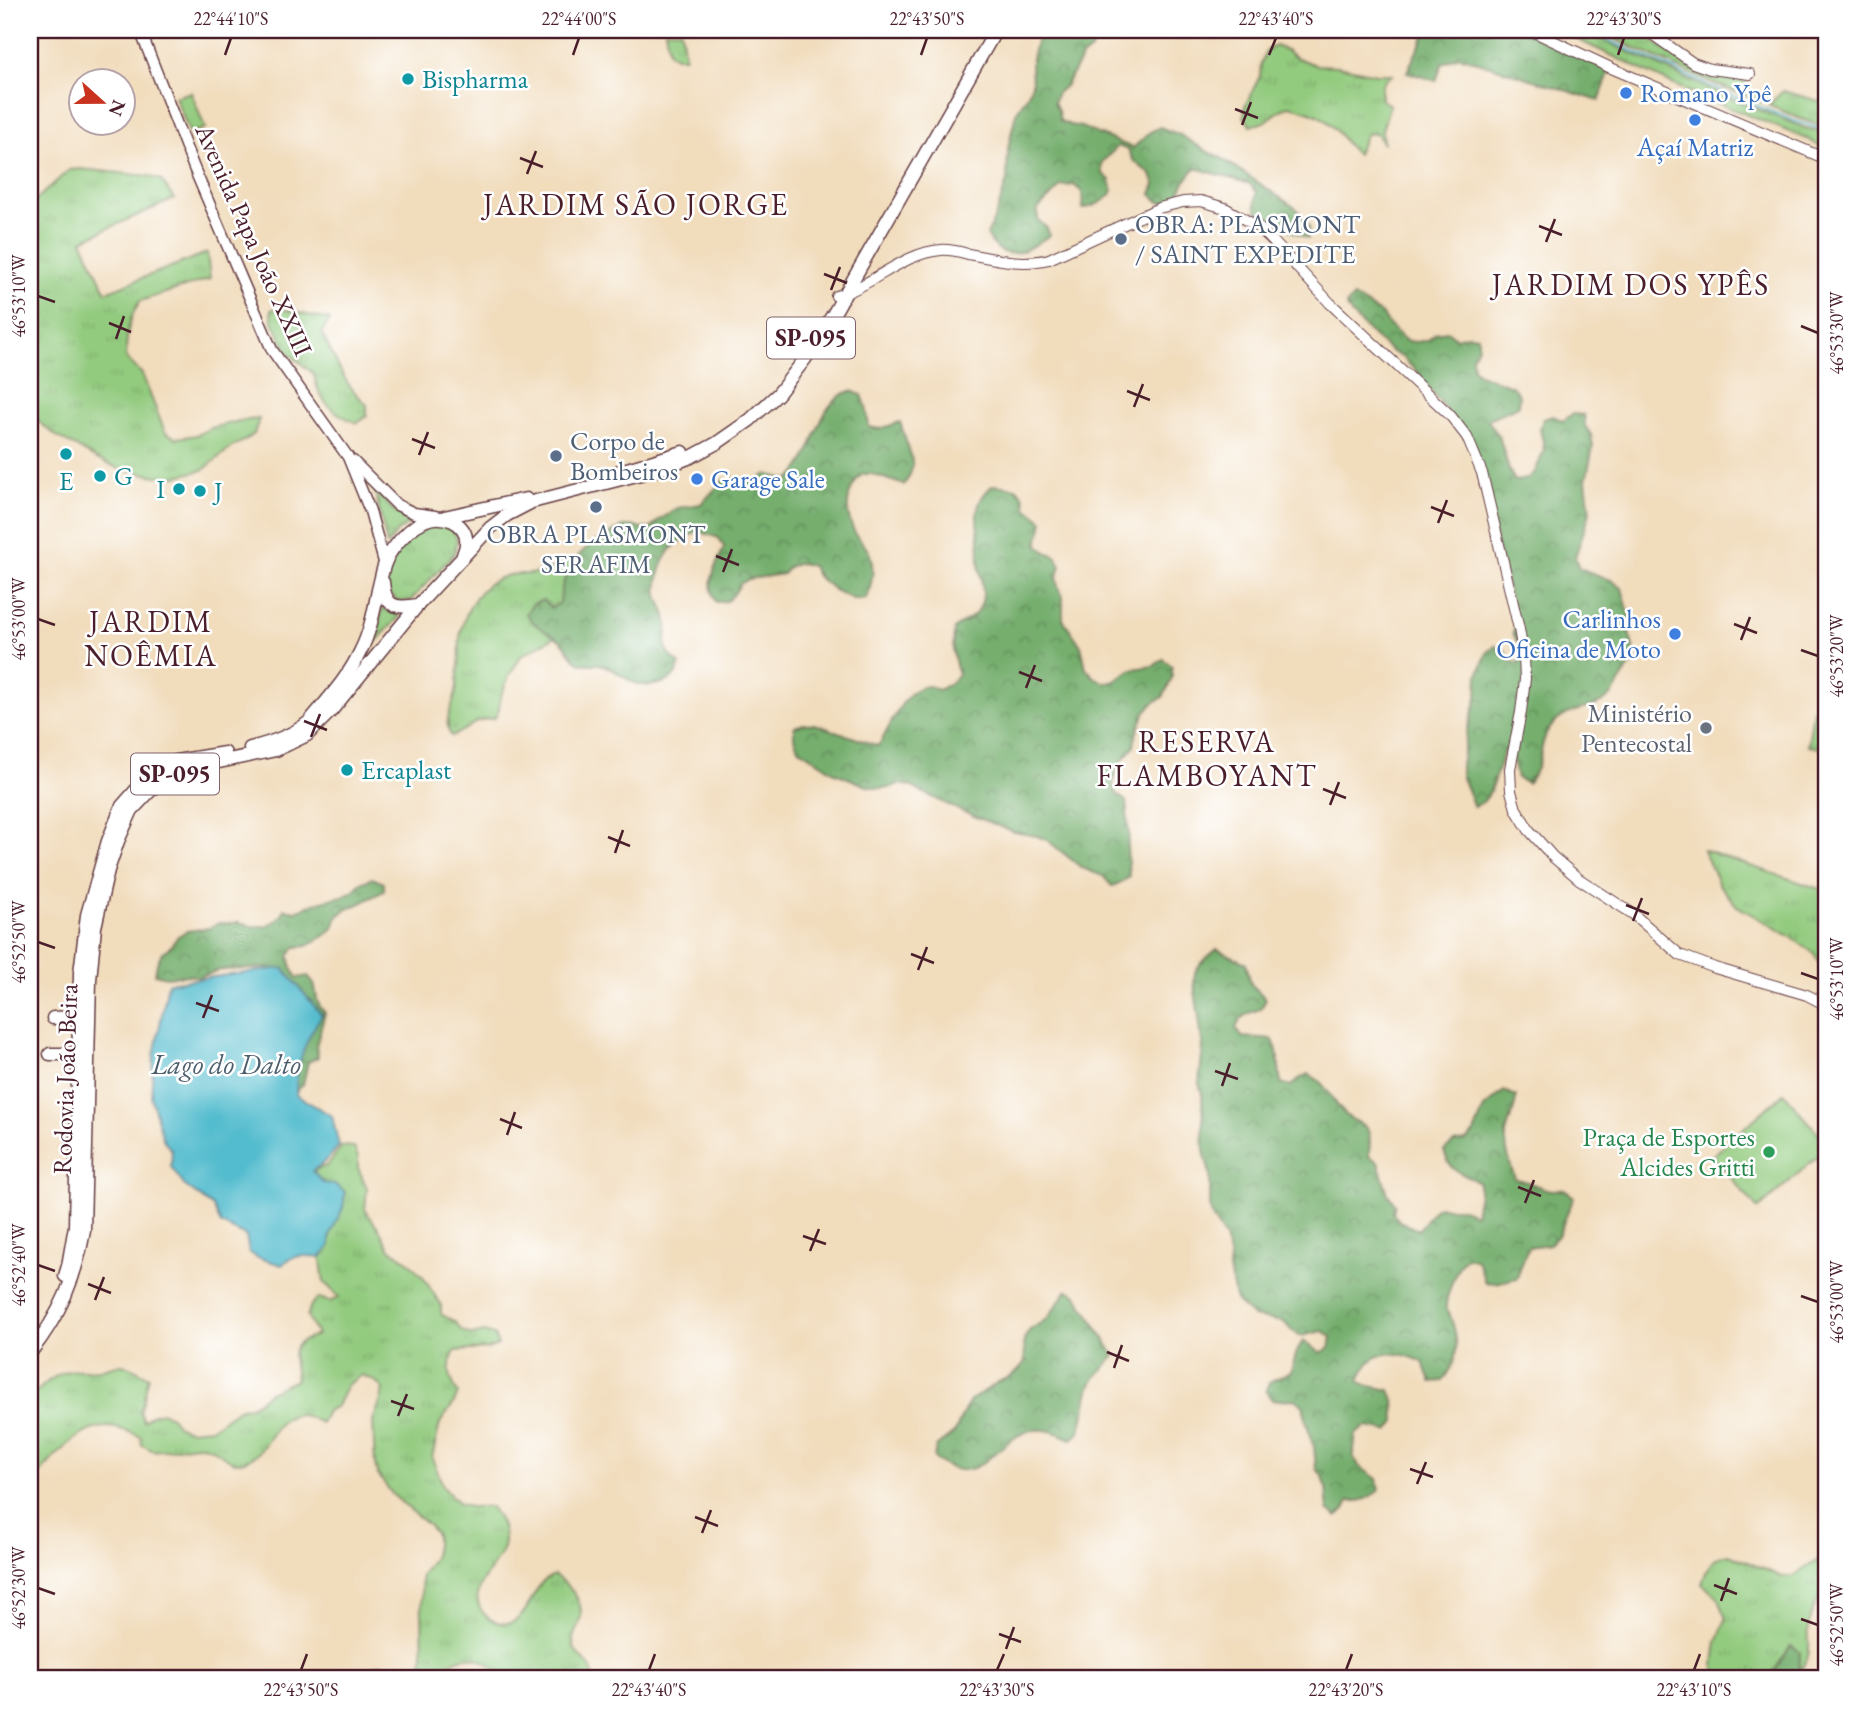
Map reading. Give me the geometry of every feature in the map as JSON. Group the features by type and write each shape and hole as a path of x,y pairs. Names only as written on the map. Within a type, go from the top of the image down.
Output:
{"main road":[{"name":"Avenida Papa João XXIII","path":"140,30 194,168 272,350 348,457 397,505 414,513 440,517"},
{"name":"SP-095","path":"462,558 490,528 507,515 532,502 660,469 691,457 750,420 778,394 812,348 987,30"},
{"name":"SP-095","path":"841,295 856,276 996,30"},
{"name":"Rodovia João Beira","path":"30,1340 54,1305 68,1266 75,1226 80,973 87,915 108,841 122,806 144,781 176,761 253,748 291,735 309,722 349,672 361,652 372,619 383,568 401,537 424,521 509,504 690,450 730,426 771,390 795,363 841,295"},
{"name":"Avenida Papa João XXIII","path":"348,457 370,511 383,568"},
{"path":"440,517 461,527 464,532 467,543 462,558"},
{"name":"Rodovia João Beira","path":"30,1353 59,1308 79,1258 84,1230 90,994 95,927 108,870 132,810 150,791 170,776 190,768 276,750 307,736 331,711 418,605 462,558"},
{"path":"383,568 384,591 388,601 402,608 418,605"},
{"path":"52,1018 78,1017"},
{"path":"50,1054 78,1054"}],"street":[{"path":"1530,30 1826,159"},
{"path":"1646,30 1693,63 1710,69 1749,74"},
{"path":"841,295 912,258 943,250 1012,262 1038,262 1159,208 1183,202 1201,201 1226,208 1258,227 1330,303 1450,415 1467,438 1482,473 1520,629 1524,690 1510,769 1511,791 1516,809 1529,831 1553,857 1579,879 1633,914 1680,955 1807,995 1826,1005"},
{"path":"856,276 860,281 871,281"}],"green space":[{"path":"665,30 681,30 685,57 676,57 669,53"},
{"path":"1066,30 1098,30 1091,50 1082,57 1065,86 1057,93 1054,102 1060,121 1133,148 1150,132 1160,127 1180,135 1220,157 1297,209 1309,227 1308,238 1262,216 1256,207 1257,192 1250,184 1196,168 1170,203 1159,202 1151,194 1155,184 1150,173 1133,160 1128,150 1118,146 1102,162 1102,173 1110,180 1113,191 1104,200 1083,209 1082,192 1074,185 1061,186 1038,209 1038,220 1050,235 1016,253 1001,251 994,245 987,235 1007,180 1008,148 1016,113 1032,84 1031,62 1037,38"},
{"path":"1427,30 1521,30 1610,70 1599,101 1459,56 1442,64 1436,81 1407,72"},
{"path":"1557,30 1581,30 1714,91 1805,128 1826,132 1826,150 1807,139 1685,90"},
{"path":"1595,30 1637,30 1686,64 1745,82 1751,91 1769,96 1763,102 1741,94"},
{"path":"1275,46 1316,65 1394,74 1384,81 1381,88 1381,100 1390,105 1382,130 1383,144 1377,133 1366,134 1357,154 1325,120 1308,111 1289,106 1262,123 1251,125 1244,117 1245,106 1260,76 1266,51"},
{"path":"1783,91 1826,103 1826,127 1768,105"},
{"path":"191,92 205,128 190,134 175,97"},
{"path":"69,170 149,176 161,180 174,199 82,240 106,292 207,253 210,279 140,301 130,321 126,350 126,358 142,374 165,432 176,438 197,435 211,428 239,421 259,419 254,434 233,446 203,470 178,476 156,476 120,469 58,437 30,411 30,205"},
{"path":"1354,297 1383,315 1388,324 1406,341 1428,340 1436,333 1447,331 1456,338 1478,336 1478,347 1472,356 1473,368 1481,375 1512,386 1519,395 1518,406 1488,420 1500,439 1515,481 1527,479 1535,472 1544,451 1540,430 1543,419 1553,416 1563,421 1572,414 1584,415 1585,426 1591,435 1593,447 1586,480 1590,513 1575,557 1579,568 1611,580 1622,588 1631,621 1629,633 1634,662 1608,698 1594,706 1572,712 1550,728 1543,741 1539,762 1527,783 1517,778 1512,756 1505,749 1490,791 1484,801 1474,807 1461,775 1461,764 1477,698 1478,675 1487,653 1495,646 1505,650 1509,660 1519,664 1518,643 1513,633 1516,622 1472,447 1417,372 1351,314 1346,305"},
{"path":"277,308 330,320 322,332 323,336 344,378 367,405 367,416 357,423 340,415 323,399 314,374 288,353 272,320 271,310"},
{"path":"851,391 862,395 869,427 880,429 900,422 912,462 910,475 904,485 872,474 862,474 849,496 850,520 872,559 872,576 866,598 855,600 834,590 817,576 812,566 801,563 790,566 783,574 749,579 740,584 727,601 716,602 711,587 724,547 719,538 698,531 671,549 660,571 658,595 667,621 667,649 680,664 672,678 652,685 637,684 603,665 577,661 562,642 537,626 526,613 533,604 543,600 551,608 560,603 565,579 577,557 591,544 618,529 629,526 650,529 678,508 701,504 723,481 735,478 757,480 767,474 789,480 804,460 828,408 842,395"},
{"path":"993,485 1016,488 1023,495 1026,507 1043,521 1038,545 1056,556 1061,566 1057,577 1063,597 1063,619 1081,646 1086,668 1093,676 1103,682 1113,682 1132,669 1154,666 1163,659 1172,666 1172,677 1163,697 1145,712 1134,746 1120,763 1113,784 1116,794 1126,801 1129,877 1112,886 1103,876 1082,868 1047,840 1014,832 961,811 910,786 867,786 836,773 798,748 794,738 794,727 815,724 878,746 911,693 928,686 938,690 950,684 958,674 953,652 954,629 974,616 982,600 977,513 981,500"},
{"path":"375,491 393,510 411,522 397,532 387,545"},
{"path":"438,523 452,528 457,539 454,554 411,600 398,602 383,587 390,558 423,526"},
{"path":"576,559 565,580 561,603 551,608 554,637 521,656 509,676 495,718 481,720 451,736 448,724 456,692 460,636 466,614 481,590 496,579 541,572"},
{"path":"382,608 400,616 371,647 378,631"},
{"path":"1813,710 1826,712 1826,749 1808,746"},
{"path":"1703,850 1826,891 1826,972 1812,952 1737,906 1719,885"},
{"path":"372,878 384,883 384,891 345,910 337,917 333,928 326,935 307,946 295,947 289,956 297,978 308,976 312,981 318,1003 325,1013 316,1046 318,1057 308,1062 303,1084 295,1093 279,974 269,968 220,970 199,977 166,977 155,974 162,953 178,936 187,931 210,928 219,923 266,926 276,921 284,909 296,911 343,896"},
{"path":"1217,949 1246,963 1251,984 1266,999 1261,1009 1240,1020 1236,1028 1242,1037 1273,1040 1277,1050 1281,1083 1291,1086 1308,1074 1321,1083 1347,1116 1367,1129 1370,1135 1369,1156 1378,1162 1388,1194 1395,1204 1393,1212 1399,1221 1418,1230 1438,1206 1459,1208 1475,1214 1479,1183 1453,1168 1444,1151 1454,1143 1466,1141 1474,1133 1484,1108 1504,1091 1516,1096 1506,1141 1515,1179 1549,1190 1564,1190 1574,1197 1558,1236 1550,1244 1528,1247 1517,1278 1496,1283 1485,1282 1477,1260 1467,1257 1461,1263 1446,1304 1455,1335 1456,1351 1452,1366 1443,1381 1431,1382 1423,1362 1403,1355 1385,1354 1377,1357 1364,1370 1359,1381 1390,1390 1394,1400 1395,1422 1388,1431 1366,1427 1356,1434 1353,1457 1359,1466 1377,1479 1379,1490 1365,1499 1349,1501 1345,1510 1336,1517 1328,1510 1326,1487 1323,1476 1316,1469 1314,1447 1303,1405 1294,1399 1272,1400 1266,1391 1271,1381 1291,1372 1303,1341 1321,1353 1330,1347 1332,1337 1323,1331 1301,1336 1284,1322 1253,1317 1236,1301 1225,1238 1210,1209 1210,1174 1204,1151 1202,1094 1199,1083 1203,1047 1194,983 1195,972 1201,963"},
{"name":"Praça de Esportes Alcides Gritti","path":"1784,1093 1826,1142 1826,1149 1758,1209 1712,1156"},
{"path":"342,1146 354,1147 358,1168 367,1188 365,1210 389,1248 408,1261 423,1277 441,1305 441,1314 455,1322 462,1331 472,1335 484,1332 494,1335 498,1345 488,1349 455,1351 450,1362 450,1372 458,1393 440,1423 432,1458 444,1488 459,1504 491,1507 502,1526 503,1547 479,1588 479,1605 490,1619 510,1623 521,1616 540,1586 554,1575 578,1600 581,1613 573,1638 574,1646 591,1669 594,1679 505,1679 487,1663 465,1657 453,1661 440,1679 360,1679 380,1664 412,1677 420,1670 423,1659 421,1575 434,1556 436,1545 436,1534 393,1495 378,1475 373,1421 383,1389 375,1381 362,1375 347,1385 337,1406 327,1411 321,1423 301,1415 286,1418 263,1448 244,1461 233,1461 201,1445 152,1450 142,1445 141,1437 118,1428 104,1427 93,1429 72,1441 52,1460 30,1488 30,1398 62,1373 99,1370 118,1365 132,1368 149,1377 140,1411 144,1421 151,1415 162,1412 171,1417 178,1426 189,1430 211,1428 238,1409 250,1406 267,1393 296,1380 294,1351 300,1342 317,1335 307,1316 311,1305 319,1298 330,1302 339,1297 324,1282 309,1177 317,1169 327,1166"},
{"path":"1067,1290 1076,1294 1115,1356 1093,1380 1080,1432 1072,1439 1046,1430 1029,1431 1017,1436 974,1468 949,1468 934,1458 936,1447 955,1432 971,1400 1019,1370 1025,1361 1024,1339 1030,1330 1048,1318"},
{"path":"1729,1554 1782,1577 1793,1576 1826,1555 1826,1585 1810,1618 1808,1658 1800,1672 1800,1652 1791,1646 1769,1679 1719,1679 1714,1664 1717,1641 1726,1619 1719,1598 1702,1584 1711,1564"},
{"path":"1791,1646 1800,1652 1799,1679 1769,1679"}],"water":[{"name":"Lago do Dalto","path":"283,968 322,1015 303,1053 296,1095 332,1116 339,1146 324,1163 312,1171 324,1183 334,1184 345,1192 343,1208 330,1236 330,1247 321,1257 295,1257 282,1265 249,1252 246,1236 221,1224 213,1207 184,1185 171,1167 172,1151 163,1139 151,1097 154,1056 168,983"}],"waterway":[{"path":"1586,30 1710,86 1797,122 1826,130"}],"place":[{"name":"Bispharma","path":"408,79"},
{"name":"Romano Ypê","path":"1626,93"},
{"name":"Açaí Matriz","path":"1695,120"},
{"name":"OBRA: PLASMONT / SAINT EXPEDITE","path":"1121,239"},
{"name":"E","path":"66,454"},
{"name":"Corpo de Bombeiros","path":"556,456"},
{"name":"G","path":"100,476"},
{"name":"Garage Sale","path":"697,479"},
{"name":"I","path":"179,489"},
{"name":"J","path":"200,491"},
{"name":"OBRA PLASMONT SERAFIM","path":"596,507"},
{"name":"Carlinhos Oficina de Moto","path":"1675,634"},
{"name":"Ministério Pentecostal","path":"1706,728"},
{"name":"Ercaplast","path":"347,770"},
{"name":"Praça de Esportes Alcides Gritti","path":"1769,1152"}],"district":[{"name":"JARDIM SÃO JORGE","path":"636,205"},
{"name":"JARDIM DOS YPÊS","path":"1631,285"},
{"name":"JARDIM NOÊMIA","path":"151,639"},
{"name":"RESERVA FLAMBOYANT","path":"1207,759"}]}
